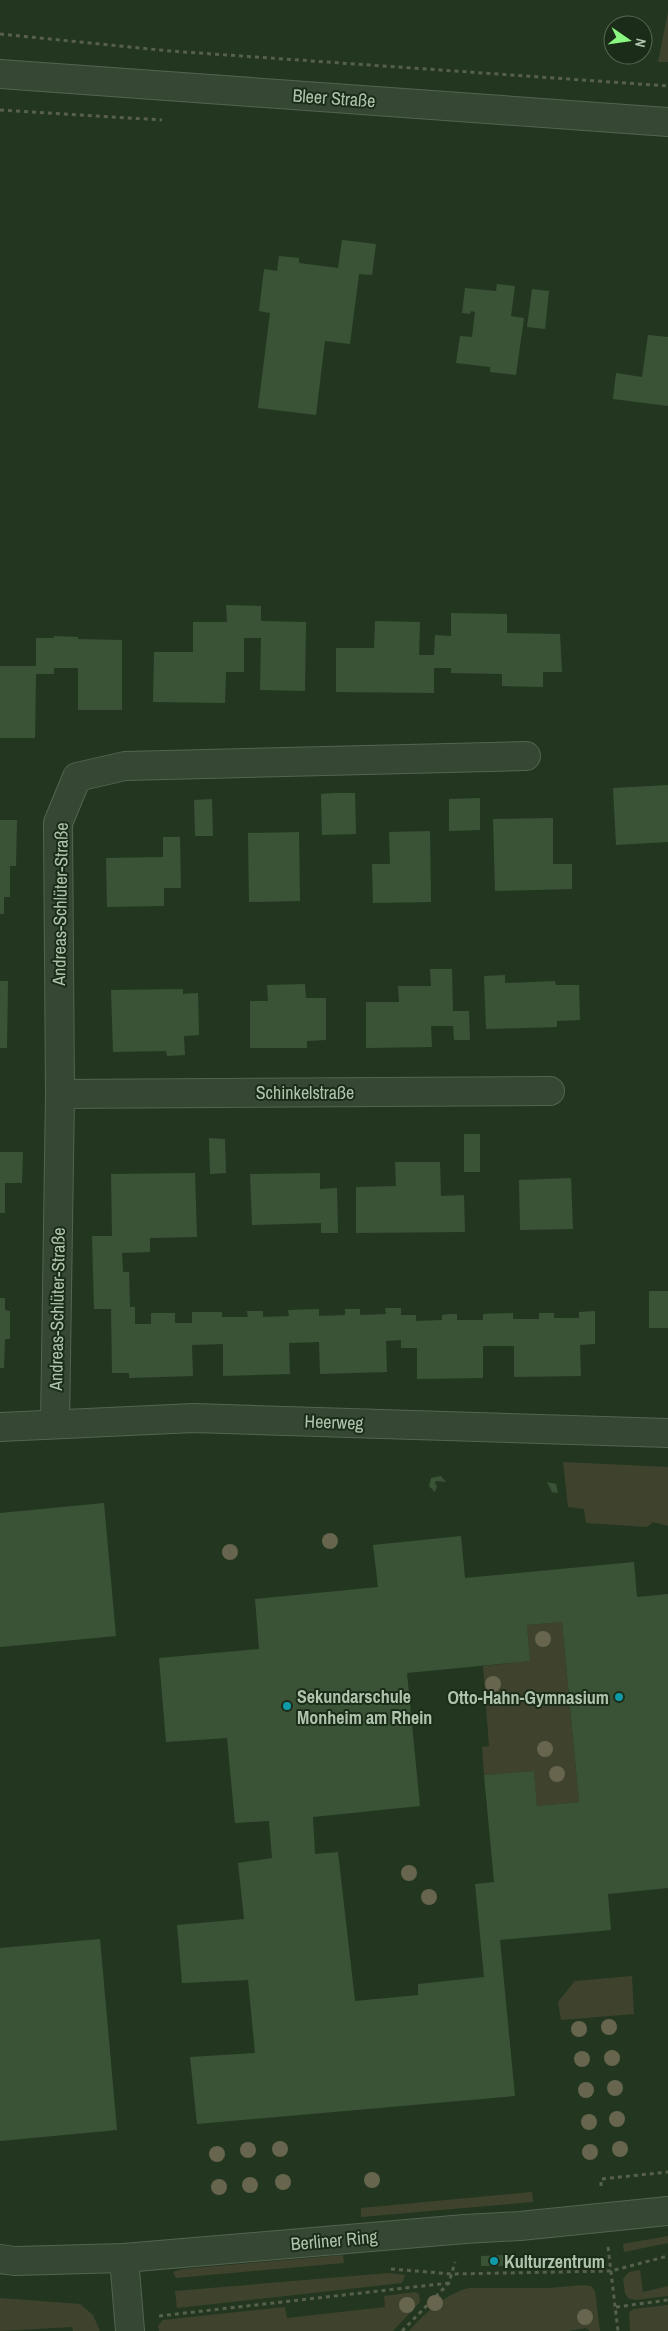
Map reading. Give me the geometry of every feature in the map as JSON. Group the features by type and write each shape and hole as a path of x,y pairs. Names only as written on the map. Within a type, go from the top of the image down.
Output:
{"street":[{"name":"Bleer Straße","path":"0,74 668,122"},
{"name":"Andreas-Schlüter-Straße","path":"55,1424 60,1094 58,823 77,777 125,766 526,756"},
{"name":"Schinkelstraße","path":"60,1094 550,1091"},
{"name":"Heerweg","path":"0,1427 194,1418 668,1433"},
{"name":"Berliner Ring","path":"0,2259 15,2261 124,2258 668,2211"},
{"path":"124,2258 142,2324"}],"path":[{"path":"0,34 170,51 668,86"},
{"path":"604,2218 618,2331"},
{"path":"402,2331 449,2283 465,2229"},
{"path":"382,2268 452,2274 611,2271 668,2256"},
{"path":"142,2324 449,2283"},
{"path":"616,2307 668,2300"}],"green space":[{"path":"668,12 668,62 658,62"},
{"path":"563,1462 668,1467 668,1526 653,1522 647,1527 586,1523 584,1509 568,1507"},
{"path":"562,1622 579,1802 537,1806 534,1771 484,1775 482,1747 489,1746 483,1666 530,1661 527,1625"},
{"path":"632,1976 634,2014 561,2020 558,2002 575,1981"},
{"path":"532,2192 533,2202 361,2217 361,2208"},
{"path":"668,2236 668,2243 624,2252 623,2244"},
{"path":"343,2255 344,2263 176,2278 173,2272 183,2269"},
{"path":"640,2270 643,2292 668,2286 668,2296 635,2300 628,2298 625,2293 623,2279 629,2272"},
{"path":"389,2273 405,2275 402,2283 177,2308 175,2291"},
{"path":"591,2286 595,2291 600,2331 590,2331 586,2328 568,2331 409,2331 444,2299 469,2288 550,2288"},
{"path":"415,2292 419,2294 420,2302 393,2331 159,2331 158,2326 163,2320 285,2307 287,2318 385,2307 384,2296"},
{"path":"0,2298 80,2304 93,2315 100,2331 73,2331 72,2327 0,2331"},
{"path":"668,2305 668,2331 630,2331 629,2312 634,2309"}],"building":[{"path":"342,240 376,244 372,275 359,274 350,344 325,341 316,415 258,408 270,313 259,311 264,269 277,271 279,256 299,258 299,263 338,268"},
{"path":"497,284 515,286 511,316 524,318 516,375 490,372 490,367 456,363 460,336 472,337 475,312 471,311 470,314 462,313 465,288 496,291"},
{"path":"532,289 549,291 545,329 527,327"},
{"path":"648,335 668,337 668,406 613,399 616,373 642,377"},
{"path":"226,605 261,606 261,621 306,622 305,691 260,690 261,638 244,638 244,672 226,672 225,703 153,702 154,652 193,652 193,622 227,622"},
{"path":"451,613 507,614 507,633 560,634 562,672 543,672 543,687 502,686 502,674 451,673 451,668 434,668 434,693 336,692 336,648 374,648 375,621 420,622 419,655 434,655 435,635 451,636"},
{"path":"54,636 78,637 78,639 122,640 122,710 78,710 78,668 54,668 54,674 36,674 35,738 0,738 0,666 36,666 36,638 54,638"},
{"path":"668,785 668,842 616,845 613,788"},
{"path":"355,793 356,834 322,835 321,794"},
{"path":"480,798 480,830 449,831 449,799"},
{"path":"212,799 213,836 195,836 194,800"},
{"path":"553,818 553,864 572,864 572,889 495,891 493,819"},
{"path":"0,820 17,820 16,866 10,866 10,897 4,897 4,914 0,914"},
{"path":"430,831 431,902 373,903 372,864 390,864 389,832"},
{"path":"299,832 300,901 249,902 248,833"},
{"path":"163,837 180,837 181,888 164,888 164,906 107,907 106,858 163,857"},
{"path":"430,969 452,969 453,1011 469,1011 470,1040 454,1040 453,1026 431,1026 432,1047 366,1048 366,1002 399,1002 398,986 431,986"},
{"path":"505,975 505,983 555,981 556,985 579,985 580,1020 557,1021 557,1027 486,1029 484,976"},
{"path":"0,981 8,981 7,1048 0,1048"},
{"path":"305,984 306,998 326,998 326,1040 307,1041 307,1048 250,1048 250,1001 268,1001 267,985"},
{"path":"183,989 183,994 198,993 199,1035 184,1036 185,1055 167,1056 166,1051 113,1052 111,990"},
{"path":"464,1134 480,1134 480,1172 464,1172"},
{"path":"209,1138 225,1139 226,1173 210,1174"},
{"path":"0,1152 23,1152 22,1183 5,1183 5,1213 0,1213"},
{"path":"395,1162 440,1162 441,1196 464,1195 465,1232 356,1233 356,1187 396,1186"},
{"path":"195,1173 197,1237 150,1238 150,1252 122,1253 123,1272 129,1272 130,1307 135,1307 135,1324 151,1324 151,1313 175,1313 175,1323 192,1323 192,1312 222,1312 222,1317 248,1317 247,1311 263,1311 263,1317 289,1316 288,1310 319,1309 319,1316 345,1315 345,1309 360,1309 360,1315 386,1314 385,1308 401,1308 401,1315 416,1315 416,1321 442,1320 442,1315 449,1314 457,1314 457,1320 483,1320 483,1314 513,1313 513,1319 539,1319 539,1313 554,1313 554,1318 579,1318 579,1312 595,1311 595,1344 580,1345 581,1376 514,1377 514,1346 483,1346 483,1378 417,1379 417,1348 401,1348 401,1340 386,1341 387,1372 320,1374 319,1342 289,1343 290,1374 223,1376 223,1344 192,1345 193,1376 129,1378 129,1373 112,1373 111,1309 94,1309 92,1236 112,1236 111,1174"},
{"path":"320,1173 320,1189 337,1188 338,1233 321,1233 321,1223 252,1225 250,1174"},
{"path":"571,1178 573,1229 520,1230 519,1180"},
{"path":"649,1291 668,1291 668,1328 649,1328"},
{"path":"0,1298 5,1298 5,1310 10,1311 10,1339 5,1339 4,1368 0,1368"},
{"path":"441,1476 446,1482 436,1481 435,1492 429,1486 431,1478"},
{"path":"547,1482 556,1484 558,1493 552,1492"},
{"path":"104,1503 116,1636 0,1647 0,1513"},
{"path":"461,1536 465,1578 634,1562 637,1597 668,1594 668,1888 608,1894 611,1930 500,1940 515,2096 197,2124 190,2057 255,2053 248,1980 182,1983 177,1925 244,1919 238,1863 272,1858 269,1821 235,1823 227,1738 166,1742 159,1658 259,1649 255,1599 378,1587 373,1545","holes":["562,1622 579,1802 537,1806 534,1771 484,1775 494,1882 475,1884 484,1977 418,1984 418,1995 355,2001 338,1852 315,1854 313,1817 420,1806 407,1673 530,1661 527,1625"]},
{"path":"100,1939 117,2130 0,2141 0,1948"},
{"name":"Kulturzentrum","path":"506,2255 507,2266 481,2266 481,2256"}],"place":[{"name":"Otto-Hahn-Gymnasium","path":"619,1697"},
{"name":"Sekundarschule Monheim am Rhein","path":"287,1706"},
{"name":"Kulturzentrum","path":"494,2261"}]}
